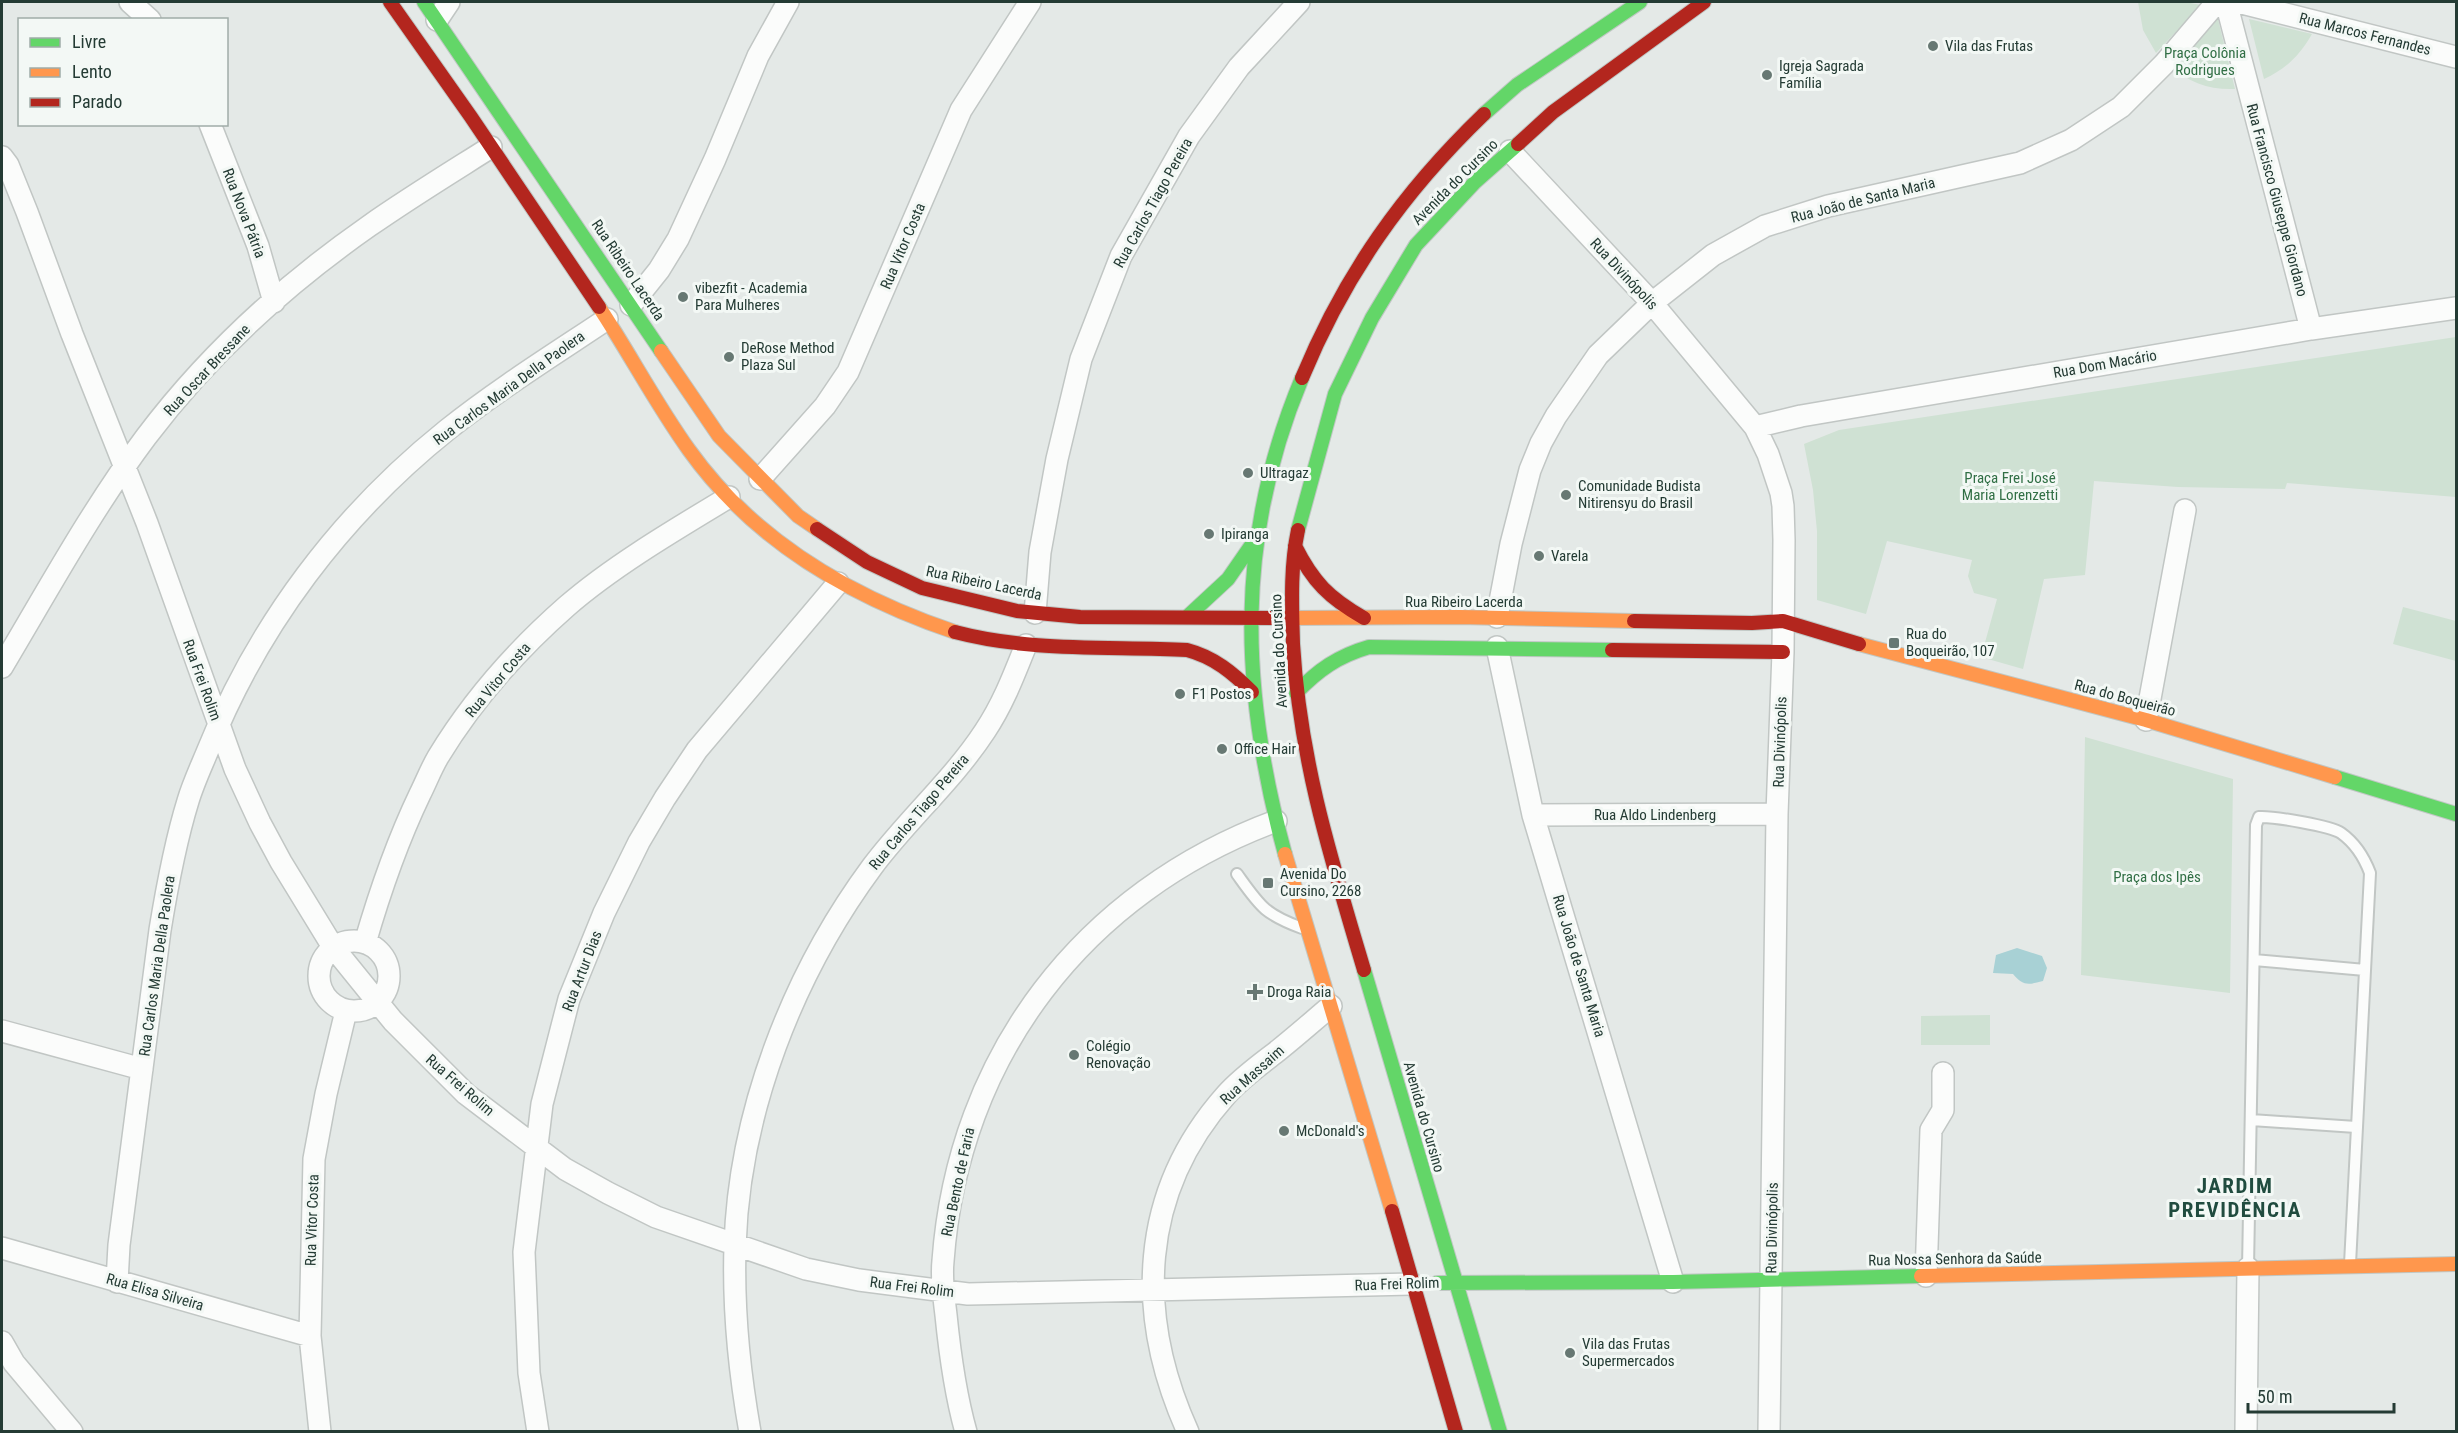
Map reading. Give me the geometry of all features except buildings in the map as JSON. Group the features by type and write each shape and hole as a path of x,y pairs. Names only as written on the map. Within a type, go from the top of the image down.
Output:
{"main road":[{"path":"390,2 607,319 670,422 704,470 755,523 807,563 838,583 879,604 956,632 984,639 1026,645 1187,650 1202,653 1222,664 1252,692 1266,674"},
{"name":"Rua Ribeiro Lacerda","path":"424,2 719,436 798,516 867,562 922,588 1017,611 1080,617 1372,619 1497,617 1752,623 1783,621"},
{"name":"Avenida do Cursino","path":"1456,1431 1331,1006 1282,849 1264,772 1252,692 1249,617 1257,537 1265,494 1300,376 1341,295 1376,236 1433,164 1504,95 1640,2"},
{"name":"Avenida do Cursino","path":"1500,1431 1320,822 1305,753 1296,693 1298,646 1292,617 1291,596 1295,546 1304,503 1335,394 1372,318 1416,245 1475,182 1553,112 1704,2"},
{"path":"1187,617 1228,579 1257,537"},
{"path":"1295,546 1307,571 1319,588 1338,604 1372,619"},
{"path":"1335,633 1372,619"},
{"name":"Rua do Boqueirão","path":"1783,621 1837,638 2146,720 2457,814"},
{"path":"1281,660 1298,646"},
{"path":"1296,693 1327,662 1344,654 1369,647 1783,652"},
{"name":"Rua Nossa Senhora da Saúde","path":"1455,1282 1673,1282 2457,1264"},
{"name":"Rua Frei Rolim","path":"1412,1284 1455,1282"}],"street":[{"path":"130,2 148,18"},
{"path":"436,20 449,2"},
{"path":"632,305 659,270 678,238 715,159 758,56 788,2"},
{"name":"Rua Vitor Costa","path":"760,479 825,406 848,372 961,110 1030,2"},
{"name":"Rua Carlos Tiago Pereira","path":"1035,613 1040,552 1059,448 1081,359 1121,256 1189,136 1239,67 1299,2"},
{"name":"Rua João de Santa Maria","path":"1497,617 1511,544 1530,470 1541,443 1556,416 1598,355 1652,303 1713,255 1765,226 1828,206 2020,163 2071,140 2121,107 2164,64 2217,2"},
{"name":"Rua Francisco Giuseppe Giordano","path":"2226,2 2311,329"},
{"name":"Rua Marcos Fernandes","path":"2238,2 2457,57"},
{"name":"Rua Nova Pátria","path":"211,126 258,246 274,302"},
{"name":"Rua Oscar Bressane","path":"2,668 61,568 146,437 180,396 240,332 308,272 369,226 491,147"},
{"name":"Rua Divinópolis","path":"1510,151 1652,303 1755,427 1768,454 1783,506 1783,652 1777,814 1769,1431"},
{"name":"Rua Frei Rolim","path":"2,157 8,165 27,212 147,523 235,769 260,824 333,947 377,1003 432,1062 466,1094 566,1168 608,1193 656,1216 806,1269 859,1280 968,1294 1412,1284"},
{"name":"Rua Dom Macário","path":"1755,427 1801,416 2311,329 2457,308"},
{"name":"Rua Carlos Maria Della Paolera","path":"117,1282 119,1245 160,930 169,878 188,800 218,724 252,657 326,548 363,507 407,464 495,394 607,319"},
{"name":"Rua Vitor Costa","path":"365,943 381,887 404,827 437,758 519,651 568,605 595,585 682,525 729,497"},
{"path":"2146,720 2185,510"},
{"name":"Rua Artur Dias","path":"538,1431 529,1373 524,1252 542,1104 569,999 604,913 639,842 665,798 697,750 838,583"},
{"name":"Rua Carlos Tiago Pereira","path":"750,1431 740,1376 736,1329 735,1245 742,1181 757,1105 777,1041 794,999 846,903 900,831 986,731 1006,695 1026,645"},
{"name":"Rua João de Santa Maria","path":"1497,647 1533,815 1673,1282"},
{"name":"Rua Aldo Lindenberg","path":"1533,815 1777,814"},
{"name":"Rua Bento de Faria","path":"966,1431 957,1399 950,1359 942,1262 959,1163 970,1126 994,1068 1046,983 1103,923 1143,891 1235,836 1276,821"},
{"path":"354,941 365,943 376,949 384,958 389,969 389,981 385,993 377,1003 357,1012 335,1007 326,999 320,989 318,978 325,955 333,947 354,941"},
{"name":"Rua Massaim","path":"1188,1431 1175,1403 1156,1330 1153,1259 1159,1220 1175,1174 1199,1128 1228,1093 1331,1006"},
{"name":"Rua Vitor Costa","path":"320,1431 310,1336 314,1158 326,1094 346,1011"},
{"path":"2,1031 142,1069"},
{"path":"1926,1276 1931,1130 1943,1110 1943,1073"},
{"name":"Rua Elisa Silveira","path":"2,1248 310,1336"},
{"path":"2246,1431 2248,1268"},
{"path":"2,1342 14,1363 72,1431"}],"lane":[{"path":"2248,1268 2256,825 2259,817 2271,816 2339,832 2363,854 2370,873 2350,1266"},
{"path":"1237,874 1261,907 1269,914 1308,931"},
{"path":"2254,960 2365,970"},
{"path":"2251,1120 2356,1127"}],"green space":[{"name":"Praça Colônia Rodrigues","path":"2138,2 2185,2 2201,5 2156,53 2143,30"},
{"name":"Praça Colônia Rodrigues","path":"2216,11 2235,89 2200,84 2170,66"},
{"path":"2249,19 2312,34 2292,61 2264,79"},
{"name":"Praça Frei José Maria Lorenzetti","path":"2456,337 2456,497 2287,483 2285,489 2178,487 2094,481 2085,575 2044,579 2023,669 1981,657 1997,599 1974,593 1968,576 1972,560 1887,541 1866,614 1817,600 1817,531 1813,490 1804,444 1839,430"},
{"path":"2403,607 2456,621 2456,661 2393,644"},
{"name":"Praça dos Ipês","path":"2085,737 2233,779 2230,993 2081,975"},
{"path":"1990,1015 1990,1045 1921,1045 1921,1016"}],"water":[{"path":"2017,948 2042,956 2047,968 2043,981 2026,984 2013,974 1993,973 1996,955"}],"traffic: fast":[{"path":"424,2 661,351"},
{"path":"1484,114 1517,85 1640,2"},
{"path":"1298,530 1335,394 1372,318 1416,245 1475,182 1518,144"},
{"path":"1285,854 1270,793 1259,733 1253,673 1252,614 1255,555 1265,497 1280,438 1302,378"},
{"path":"1187,617 1228,579 1255,540"},
{"path":"1296,693 1312,677 1329,665 1369,647 1612,650"},
{"path":"2335,777 2456,814"},
{"path":"1364,970 1500,1432"},
{"path":"1437,1283 1673,1282 1921,1276"}],"traffic: slow":[{"path":"599,307 689,450 715,483 743,512 807,562 842,583 879,602 955,632"},
{"path":"661,351 719,436 798,516 817,529"},
{"path":"1287,618 1459,617 1634,621"},
{"path":"1859,644 2146,720 2335,777"},
{"path":"1285,854 1392,1211"},
{"path":"1921,1276 2456,1264"}],"traffic: jam":[{"path":"390,2 471,117 599,307"},
{"path":"1518,144 1553,112 1704,2"},
{"path":"1302,378 1337,304 1379,236 1427,174 1484,114"},
{"path":"817,529 867,562 922,588 1017,611 1080,617 1287,618"},
{"path":"1298,530 1295,544 1292,616 1302,729 1329,849 1364,970"},
{"path":"1295,546 1308,570 1323,588 1364,618"},
{"path":"1634,621 1752,623 1783,621 1859,644"},
{"path":"955,632 1012,643 1187,650 1223,666 1252,692"},
{"path":"1612,650 1783,652"},
{"path":"1392,1211 1456,1432"}],"place":[{"name":"Vila das Frutas","path":"1933,46"},
{"name":"Igreja Sagrada Família","path":"1767,75"},
{"name":"vibezfit - Academia Para Mulheres","path":"683,297"},
{"name":"DeRose Method Plaza Sul","path":"729,357"},
{"name":"Ultragaz","path":"1248,473"},
{"name":"Comunidade Budista Nitirensyu do Brasil","path":"1566,495"},
{"name":"Ipiranga","path":"1209,534"},
{"name":"Varela","path":"1539,556"},
{"name":"Rua do Boqueirão, 107","path":"1894,643"},
{"name":"F1 Postos","path":"1180,694"},
{"name":"Office Hair","path":"1222,749"},
{"name":"Avenida Do Cursino, 2268","path":"1268,883"},
{"name":"Droga Raia","path":"1255,992"},
{"name":"Colégio Renovação","path":"1074,1055"},
{"name":"McDonald's","path":"1284,1131"},
{"name":"Vila das Frutas Supermercados","path":"1570,1353"}],"district":[{"name":"JARDIM PREVIDÊNCIA","path":"2235,1198"}]}
